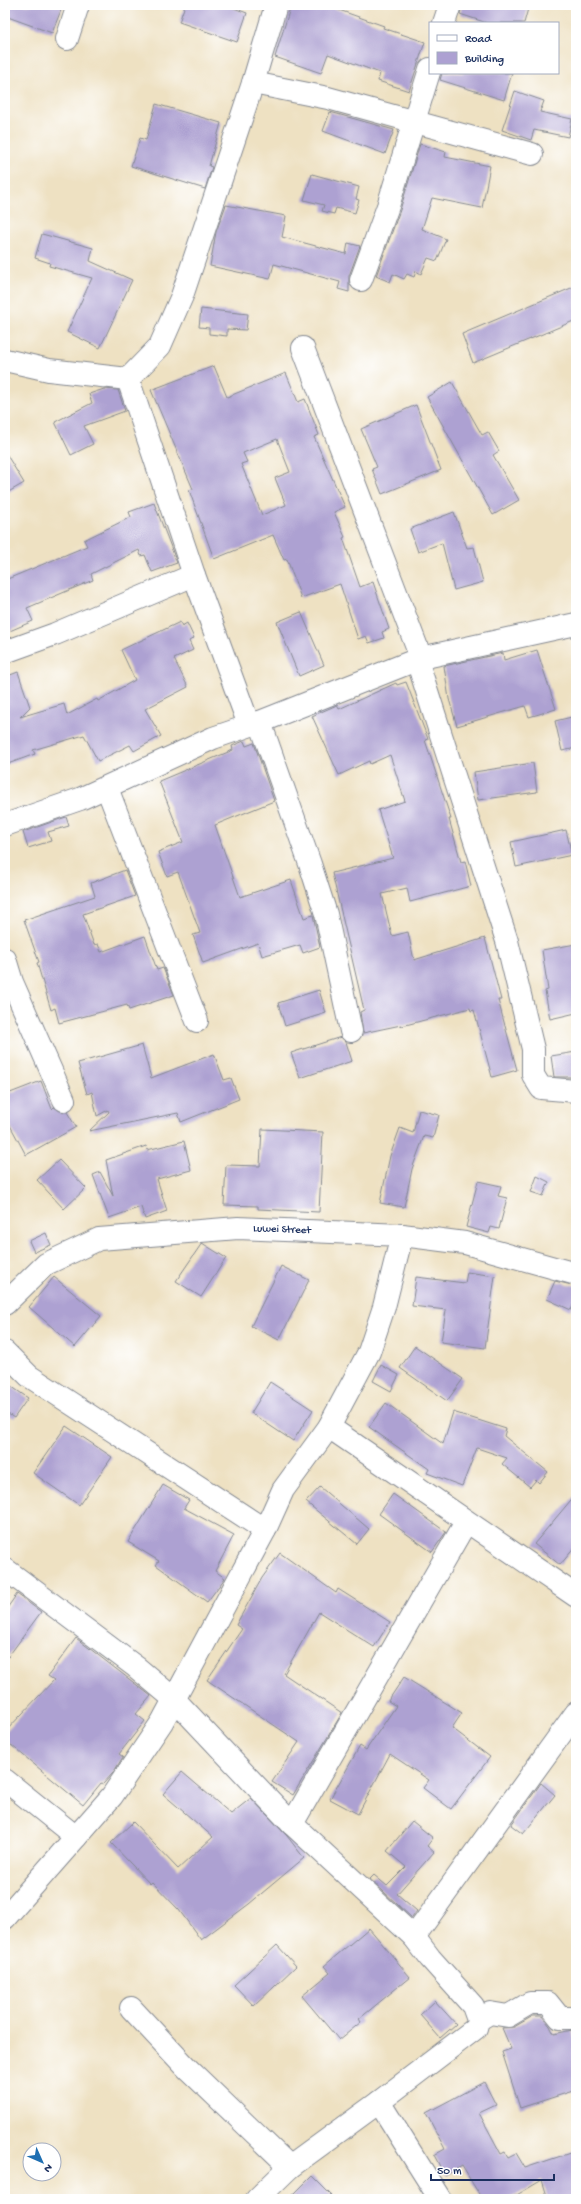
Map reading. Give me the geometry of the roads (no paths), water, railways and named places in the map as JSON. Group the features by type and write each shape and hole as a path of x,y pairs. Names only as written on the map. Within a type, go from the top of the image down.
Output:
{"street":[{"path":"67,39 78,5"},
{"path":"128,379 160,346 182,296 253,83 276,5"},
{"path":"444,22 450,5"},
{"path":"361,280 388,206 429,72"},
{"path":"253,83 328,98 532,154"},
{"path":"303,348 419,659 507,941 533,1049 533,1075 541,1088 576,1091"},
{"path":"5,360 49,370 128,379"},
{"path":"128,379 194,576 255,724 310,864 326,914 351,1031"},
{"path":"5,652 55,634 194,576"},
{"path":"5,825 107,788 213,738 255,724 419,659 576,624"},
{"path":"107,788 197,1021"},
{"path":"5,959 12,982 64,1100"},
{"name":"Luwei Street","path":"5,1304 46,1264 99,1239 238,1228 402,1235 465,1243 576,1274"},
{"path":"5,1918 112,1796 162,1722 265,1530 283,1490 329,1427 369,1352 384,1307 402,1235"},
{"path":"5,1352 29,1376 265,1530"},
{"path":"329,1427 576,1596"},
{"path":"292,1824 466,1522"},
{"path":"5,1569 136,1667 174,1699 292,1824 414,1937 430,1958 473,2006 478,2020 476,2028 379,2102 290,2167 257,2199"},
{"path":"414,1937 576,1713"},
{"path":"5,1780 76,1837"},
{"path":"478,2020 490,2013 508,2016 530,2003 548,2003 560,2018 576,2018"},
{"path":"131,2008 187,2068 290,2167"},
{"path":"379,2102 440,2199"}]}
